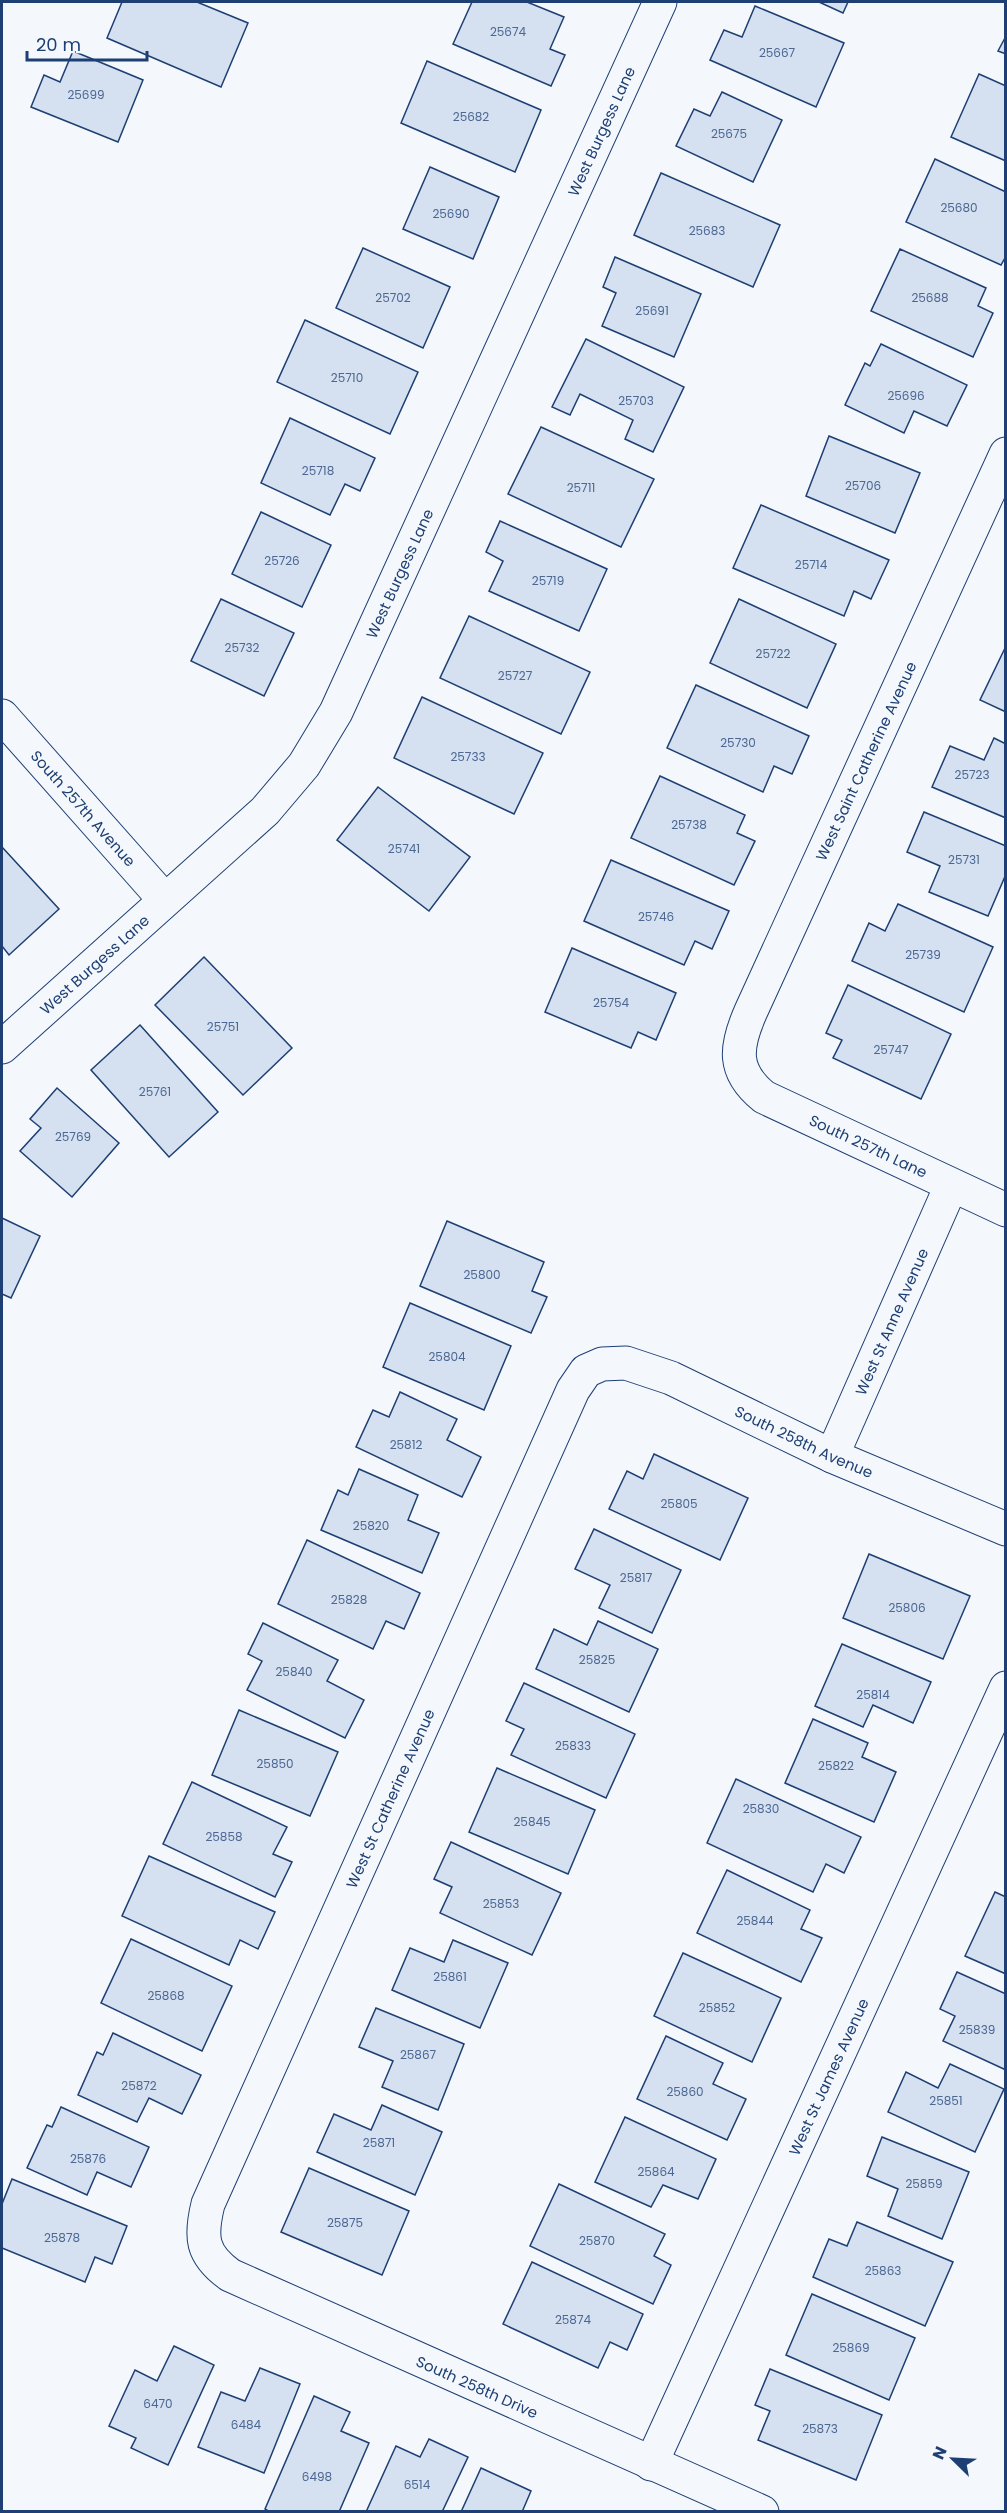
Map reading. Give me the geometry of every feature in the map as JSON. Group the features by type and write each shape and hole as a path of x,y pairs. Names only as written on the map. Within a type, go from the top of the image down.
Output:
{"street":[{"name":"West Burgess Lane","path":"2,1047 265,811 304,765 336,712 660,2"},
{"name":"West Saint Catherine Avenue","path":"741,1071 739,1047 744,1028 1005,454"},
{"name":"South 257th Avenue","path":"2,716 165,899"},
{"name":"South 257th Lane","path":"741,1071 749,1085 764,1098 1005,1210"},
{"name":"West St Anne Avenue","path":"832,1456 951,1186"},
{"name":"South 258th Avenue","path":"602,1364 626,1363 671,1378 832,1456 1005,1529"},
{"name":"West St Catherine Avenue","path":"205,2245 202,2230 208,2204 573,1390 586,1371 602,1364"},
{"name":"West St James Avenue","path":"651,2464 1005,1688"},
{"name":"South 258th Drive","path":"205,2245 217,2266 246,2284 762,2511"}],"building":[{"path":"122,2 197,2 248,23 221,87 107,38"},
{"path":"472,2 527,2 564,17 550,49 565,55 551,86 453,44"},
{"path":"819,2 848,2 843,13"},
{"path":"755,6 844,43 816,107 710,60 724,30 742,37"},
{"path":"1006,36 1006,54 998,51"},
{"path":"73,51 143,80 118,142 31,107 44,75 60,82"},
{"path":"427,61 541,110 515,172 401,123"},
{"path":"979,74 1006,86 1006,161 951,137"},
{"path":"722,92 782,120 753,182 676,146 694,109 710,116"},
{"path":"935,159 1006,192 1006,256 1001,265 906,222"},
{"path":"430,167 499,197 473,259 403,229"},
{"path":"661,173 780,225 753,287 634,235"},
{"path":"363,248 450,287 423,348 336,308"},
{"path":"900,249 986,288 978,306 993,313 973,357 871,311"},
{"path":"615,257 701,294 674,357 602,326 616,293 603,287"},
{"path":"305,320 418,372 390,434 277,382"},
{"path":"586,339 684,387 653,452 625,439 633,420 580,394 570,415 552,407"},
{"path":"881,344 967,385 947,426 914,411 904,433 845,405 865,363 870,366"},
{"path":"290,418 375,458 360,491 345,484 330,515 261,483"},
{"path":"541,427 654,479 621,547 508,494"},
{"path":"829,436 920,473 895,533 806,496"},
{"path":"761,505 889,560 871,599 854,591 844,616 733,568"},
{"path":"261,512 331,545 302,607 232,574"},
{"path":"500,521 607,569 579,631 489,591 503,561 486,552"},
{"path":"221,599 294,633 264,696 191,661"},
{"path":"739,599 836,644 807,708 710,663"},
{"path":"469,616 590,672 561,734 440,678"},
{"path":"1006,646 1006,712 980,700"},
{"path":"696,685 809,736 792,774 774,766 763,792 667,748"},
{"path":"422,697 543,753 514,814 394,758"},
{"path":"994,738 1006,744 1006,818 932,787 950,746 984,760"},
{"path":"660,776 745,815 737,833 755,841 734,885 631,838"},
{"path":"378,787 470,857 429,911 337,840"},
{"path":"924,812 1006,846 1006,874 988,916 929,892 940,866 907,852"},
{"path":"2,847 59,909 9,955 2,946"},
{"path":"611,860 729,911 712,949 695,941 684,965 584,921"},
{"path":"898,904 993,947 964,1012 852,961 869,923 885,931"},
{"path":"572,948 676,993 656,1040 638,1032 631,1048 545,1012"},
{"path":"204,957 292,1048 243,1095 155,1005"},
{"path":"848,985 951,1034 921,1099 833,1058 842,1040 826,1033"},
{"path":"140,1025 218,1112 169,1157 91,1070"},
{"path":"57,1088 119,1143 72,1197 20,1151 41,1128 30,1119"},
{"path":"2,1218 40,1236 11,1298 2,1294"},
{"path":"447,1221 544,1262 532,1291 547,1297 531,1333 420,1286"},
{"path":"410,1303 511,1346 484,1410 383,1367"},
{"path":"400,1392 457,1419 447,1440 481,1457 462,1497 356,1447 373,1410 389,1417"},
{"path":"654,1454 748,1498 720,1560 609,1509 627,1471 643,1479"},
{"path":"359,1469 418,1495 408,1520 439,1533 422,1573 321,1530 338,1490 348,1495"},
{"path":"594,1529 681,1570 652,1633 599,1608 610,1585 575,1569"},
{"path":"307,1540 420,1593 404,1629 386,1621 373,1649 278,1604"},
{"path":"869,1554 970,1596 943,1659 843,1618"},
{"path":"598,1621 658,1649 629,1712 536,1669 554,1629 587,1645"},
{"path":"263,1623 338,1660 327,1681 364,1700 345,1738 247,1690 262,1661 248,1654"},
{"path":"842,1644 931,1682 913,1723 873,1705 863,1727 815,1706"},
{"path":"524,1683 635,1734 606,1798 511,1755 524,1729 506,1721"},
{"path":"239,1710 338,1752 310,1816 212,1775"},
{"path":"813,1719 868,1743 862,1757 896,1772 874,1822 785,1783"},
{"path":"497,1768 595,1810 568,1874 469,1832"},
{"path":"736,1779 861,1837 844,1873 826,1864 813,1892 707,1843"},
{"path":"192,1782 287,1827 273,1854 292,1862 275,1897 163,1844"},
{"path":"451,1842 561,1893 532,1955 440,1913 452,1887 434,1879"},
{"path":"149,1856 275,1912 258,1949 240,1940 229,1965 122,1916"},
{"path":"727,1870 810,1910 801,1929 822,1938 801,1982 697,1933"},
{"path":"995,1892 1006,1897 1006,1974 965,1956"},
{"path":"131,1939 232,1986 202,2051 101,2003"},
{"path":"453,1940 508,1963 480,2028 392,1990 410,1948 444,1962"},
{"path":"683,1953 781,1998 752,2062 654,2016"},
{"path":"957,1972 1006,1994 1006,2070 943,2041 955,2016 940,2009"},
{"path":"376,2008 464,2044 438,2110 382,2087 393,2061 359,2047"},
{"path":"113,2033 201,2075 182,2114 149,2098 137,2122 78,2095 97,2052 103,2055"},
{"path":"666,2036 723,2063 713,2084 746,2099 727,2140 637,2099"},
{"path":"950,2064 1004,2089 975,2152 888,2112 906,2072 938,2088"},
{"path":"382,2105 442,2132 415,2195 317,2152 334,2114 371,2130"},
{"path":"61,2107 149,2147 131,2187 97,2172 87,2195 27,2168 47,2125 52,2127"},
{"path":"625,2117 716,2159 698,2199 663,2185 651,2207 595,2182"},
{"path":"882,2137 969,2172 942,2239 888,2216 898,2189 867,2176"},
{"path":"309,2168 409,2211 382,2275 281,2232"},
{"path":"12,2179 127,2226 112,2264 95,2257 85,2282 2,2248 2,2204"},
{"path":"559,2184 665,2234 654,2256 671,2265 653,2304 530,2246"},
{"path":"857,2222 953,2262 925,2326 813,2277 829,2239 847,2246"},
{"path":"532,2262 643,2314 627,2350 610,2342 598,2368 503,2324"},
{"path":"812,2294 915,2338 889,2400 786,2355"},
{"path":"174,2346 214,2365 168,2465 131,2448 136,2438 109,2426 135,2370 157,2381"},
{"path":"260,2368 300,2384 264,2473 198,2447 221,2392 245,2401"},
{"path":"770,2369 882,2415 856,2480 758,2440 770,2411 755,2405"},
{"path":"314,2396 350,2412 341,2431 369,2443 339,2512 270,2512 265,2509"},
{"path":"429,2439 468,2457 442,2512 366,2512 396,2446 420,2457"},
{"path":"481,2468 531,2491 522,2512 461,2512"}]}
